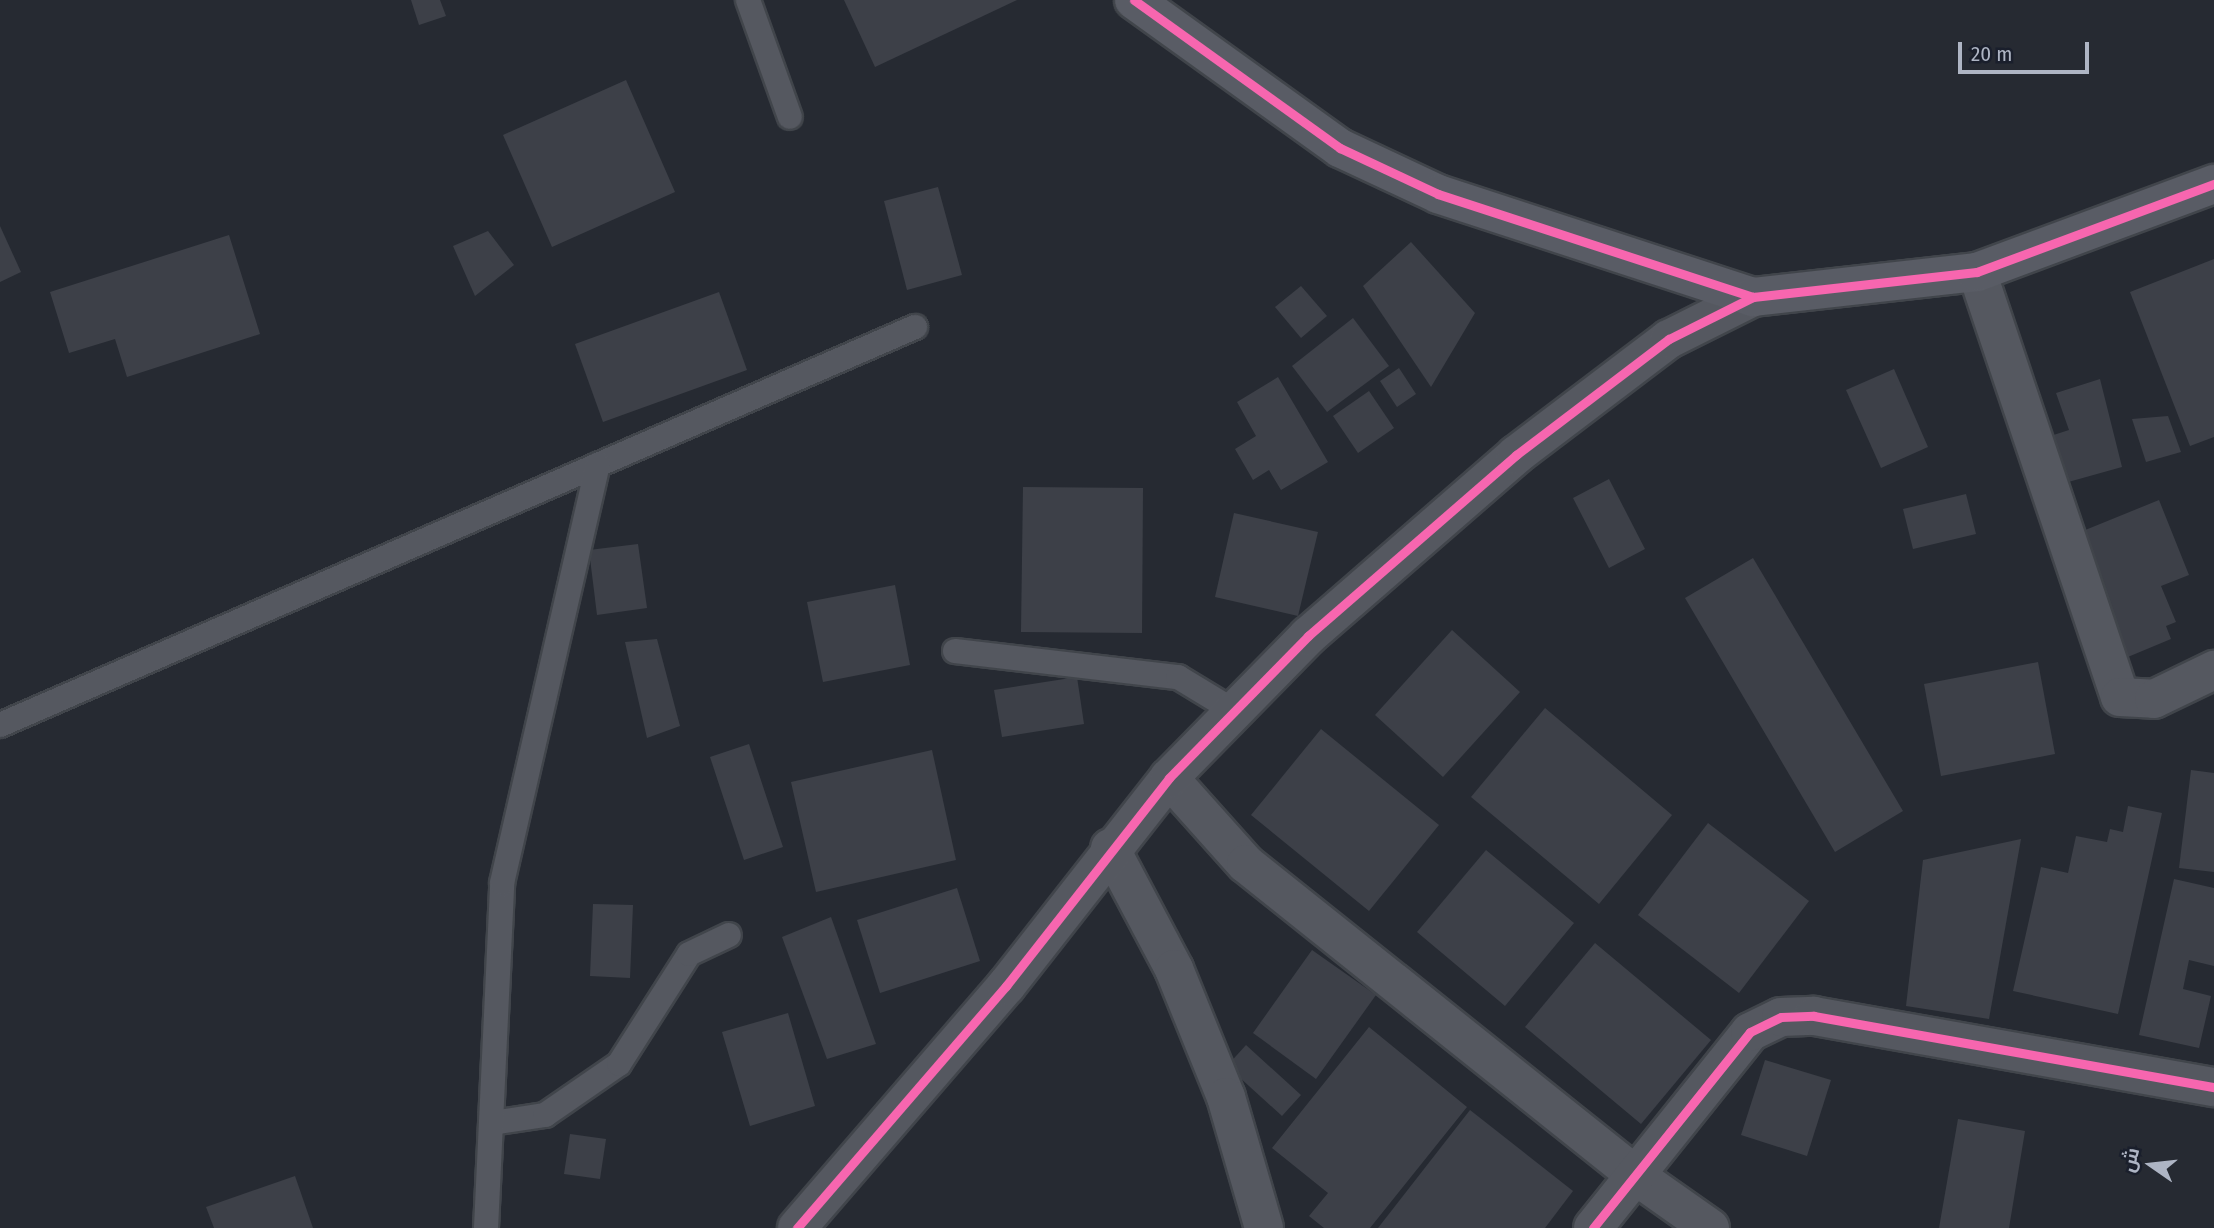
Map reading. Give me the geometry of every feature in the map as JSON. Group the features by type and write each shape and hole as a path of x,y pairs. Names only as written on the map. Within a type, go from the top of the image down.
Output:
{"street":[{"path":"1134,0 1340,148 1438,194 1753,297"},
{"path":"797,1228 1006,986 1110,848 1169,778 1234,710 1308,636 1516,455 1669,339 1753,297 1977,272 2214,184"},
{"path":"1977,272 2120,697 2154,699 2214,670"},
{"path":"1169,778 1246,864 1639,1178 1710,1228"},
{"path":"1110,848 1174,969 1226,1097 1264,1228"},
{"path":"1593,1228 1639,1178 1751,1032 1781,1017 1814,1016 2214,1087"}],"lane":[{"path":"748,0 790,117"},
{"path":"0,725 915,327"},
{"path":"486,1228 502,883 598,465"},
{"path":"955,651 1178,677 1234,710"},
{"path":"492,1123 545,1115 619,1064 689,954 729,935"}],"building":[{"path":"411,0 440,0 446,16 419,25"},
{"path":"844,0 1017,0 875,67"},
{"path":"626,80 675,192 552,247 503,135"},
{"path":"938,187 962,275 907,290 884,201"},
{"path":"0,226 21,272 0,282"},
{"path":"488,231 514,265 475,296 453,246"},
{"path":"229,235 260,334 127,377 115,339 69,353 50,292"},
{"path":"1411,242 1475,313 1431,387 1363,286"},
{"path":"2214,259 2214,437 2190,446 2130,292"},
{"path":"1301,286 1327,316 1301,338 1275,307"},
{"path":"719,292 747,370 603,422 575,344"},
{"path":"1353,318 1389,366 1327,412 1292,366"},
{"path":"1399,368 1416,394 1397,407 1380,381"},
{"path":"1894,369 1928,447 1881,468 1846,390"},
{"path":"1278,377 1328,462 1281,490 1269,470 1253,480 1235,449 1256,436 1237,402"},
{"path":"2100,379 2122,467 2054,486 2041,439 2069,430 2056,393"},
{"path":"1369,391 1394,428 1358,453 1333,416"},
{"path":"2168,416 2181,452 2146,462 2132,419"},
{"path":"1609,479 1645,549 1609,568 1573,498"},
{"path":"1023,487 1143,488 1142,633 1021,632"},
{"path":"1966,494 1976,534 1913,549 1903,509"},
{"path":"2159,500 2189,575 2161,586 2176,622 2166,626 2171,639 2123,659 2073,535"},
{"path":"1234,513 1318,532 1298,616 1215,597"},
{"path":"638,544 647,608 597,615 589,550"},
{"path":"1753,558 1903,811 1835,852 1685,598"},
{"path":"895,585 910,665 823,682 807,602"},
{"path":"1452,630 1520,692 1443,777 1375,715"},
{"path":"657,639 680,726 647,738 625,642"},
{"path":"2038,662 2055,754 1941,776 1924,684"},
{"path":"1077,677 1084,724 1002,737 994,690"},
{"path":"1545,708 1672,815 1599,904 1471,797"},
{"path":"1321,729 1439,825 1369,911 1251,815"},
{"path":"749,744 783,847 744,860 710,757"},
{"path":"932,750 956,860 816,892 791,782"},
{"path":"2191,770 2214,773 2214,872 2179,868"},
{"path":"2128,806 2162,813 2118,1014 2013,991 2041,867 2068,873 2076,836 2107,842 2110,829 2123,832"},
{"path":"1708,823 1809,901 1739,993 1638,915"},
{"path":"2021,839 1989,1019 1906,1006 1923,860"},
{"path":"1486,850 1574,923 1505,1006 1417,932"},
{"path":"2174,879 2214,888 2214,966 2189,960 2183,989 2211,996 2199,1048 2139,1035"},
{"path":"957,888 980,961 880,993 857,920"},
{"path":"593,904 633,905 630,978 590,976"},
{"path":"831,917 876,1044 827,1059 782,937"},
{"path":"1595,943 1711,1040 1641,1124 1525,1027"},
{"path":"1312,950 1376,995 1316,1079 1253,1033"},
{"path":"788,1013 815,1106 750,1126 722,1032"},
{"path":"1369,1027 1467,1107 1370,1228 1324,1228 1309,1216 1328,1193 1272,1148"},
{"path":"1246,1045 1301,1095 1282,1116 1227,1066"},
{"path":"1765,1060 1831,1080 1807,1156 1741,1135"},
{"path":"1470,1110 1573,1191 1545,1228 1378,1228"},
{"path":"1958,1119 2025,1131 2009,1228 1939,1228"},
{"path":"570,1134 606,1139 600,1179 564,1174"},
{"path":"295,1176 313,1228 214,1228 206,1207"}],"cycle path":[{"path":"1134,0 1340,148 1438,194 1753,297 1977,272 2214,184"},
{"path":"797,1228 1006,986 1169,778 1308,636 1516,455 1669,339 1753,297"},
{"path":"1593,1228 1750,1032 1781,1017 1814,1016 2214,1087"}]}
